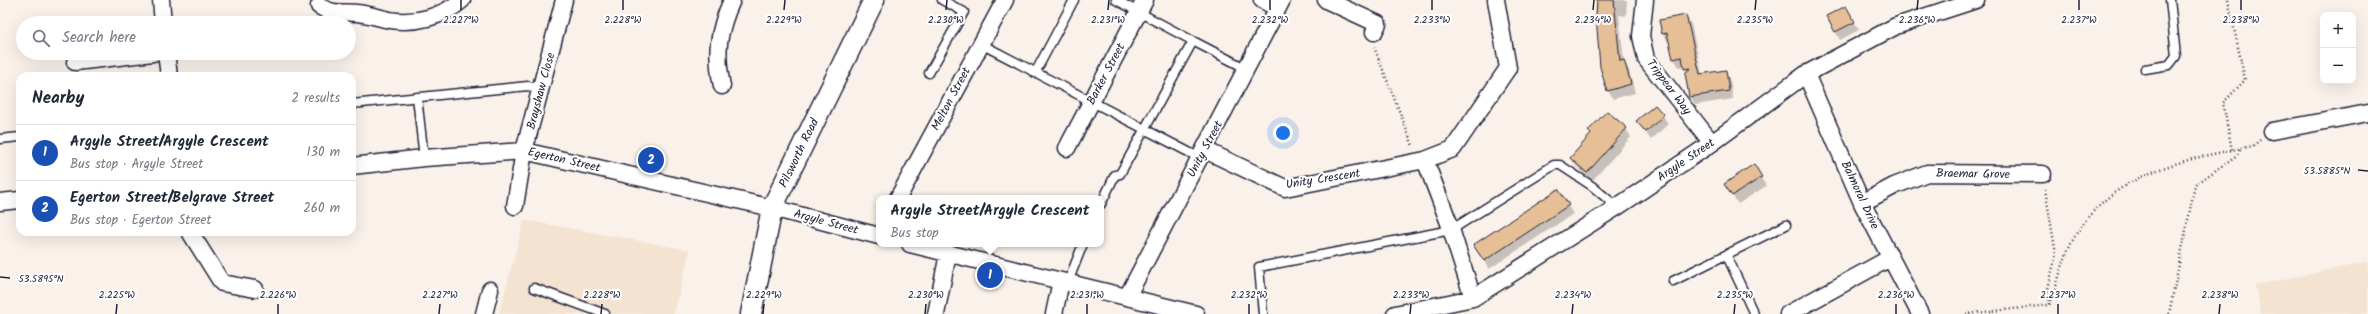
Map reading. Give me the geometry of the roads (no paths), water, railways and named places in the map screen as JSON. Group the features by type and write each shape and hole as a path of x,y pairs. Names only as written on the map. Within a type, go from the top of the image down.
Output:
{"street":[{"path":"161,0 162,16"},
{"path":"319,6 329,13 356,13 388,20 410,22 426,19 446,11 462,0"},
{"name":"Brayshaw Close","path":"515,206 524,151 542,89 564,0"},
{"path":"722,86 717,63 719,35 723,20 732,0"},
{"name":"Melton Street","path":"900,195 1005,0"},
{"path":"1262,0 1280,4"},
{"path":"1326,0 1378,24 1374,32"},
{"name":"Unity Crescent","path":"1203,154 1284,188 1422,161 1453,149 1508,68 1496,0"},
{"name":"Trippear Way","path":"1645,0 1642,14 1641,36 1646,59 1712,143"},
{"name":"Argyle Street","path":"1395,314 1473,298 1617,207 1712,143 1806,74 1896,26 1976,0"},
{"name":"Pilsworth Road","path":"751,314 772,208 869,2"},
{"name":"Unity Street","path":"1127,297 1247,70 1280,4"},
{"name":"Barker Street","path":"1067,148 1142,6"},
{"path":"75,62 92,60"},
{"path":"167,60 168,72"},
{"name":"Balmoral Drive","path":"1806,74 1862,203 1920,314"},
{"path":"2272,131 2368,113"},
{"name":"Egerton Street","path":"356,166 424,158 524,151 772,208"},
{"path":"1422,161 1452,230 1473,298"},
{"name":"Braemar Grove","path":"1862,203 1894,186 1927,173 2042,174"},
{"path":"0,202 16,200"},
{"name":"Argyle Street","path":"772,208 876,234"},
{"path":"193,236 222,283 255,289"},
{"path":"921,247 1196,314"},
{"path":"936,314 948,254"},
{"path":"1788,314 1890,258"},
{"path":"1054,314 1064,281"},
{"path":"484,314 490,290"}],"lane":[{"path":"929,73 964,12 942,0"},
{"path":"1035,73 1074,0"},
{"path":"1116,0 1142,6 1193,41 1247,70"},
{"path":"2145,69 2169,65 2176,56 2170,0"},
{"path":"1104,198 1115,175 1120,174 1193,41"},
{"path":"981,44 1144,130 1203,154"},
{"path":"356,104 528,86 542,89"},
{"path":"417,97 424,158"},
{"path":"0,139 16,137"},
{"path":"1264,314 1259,267 1452,230 1554,165 1560,165 1592,186 1617,207"},
{"path":"1673,281 1786,225"},
{"path":"1064,281 1081,247"},
{"path":"1726,256 1754,314"},
{"path":"534,288 605,314"}],"place":[{"name":"Egerton Street/Belgrave Street","path":"651,160"},
{"name":"Argyle Street/Argyle Crescent","path":"990,275"}]}
